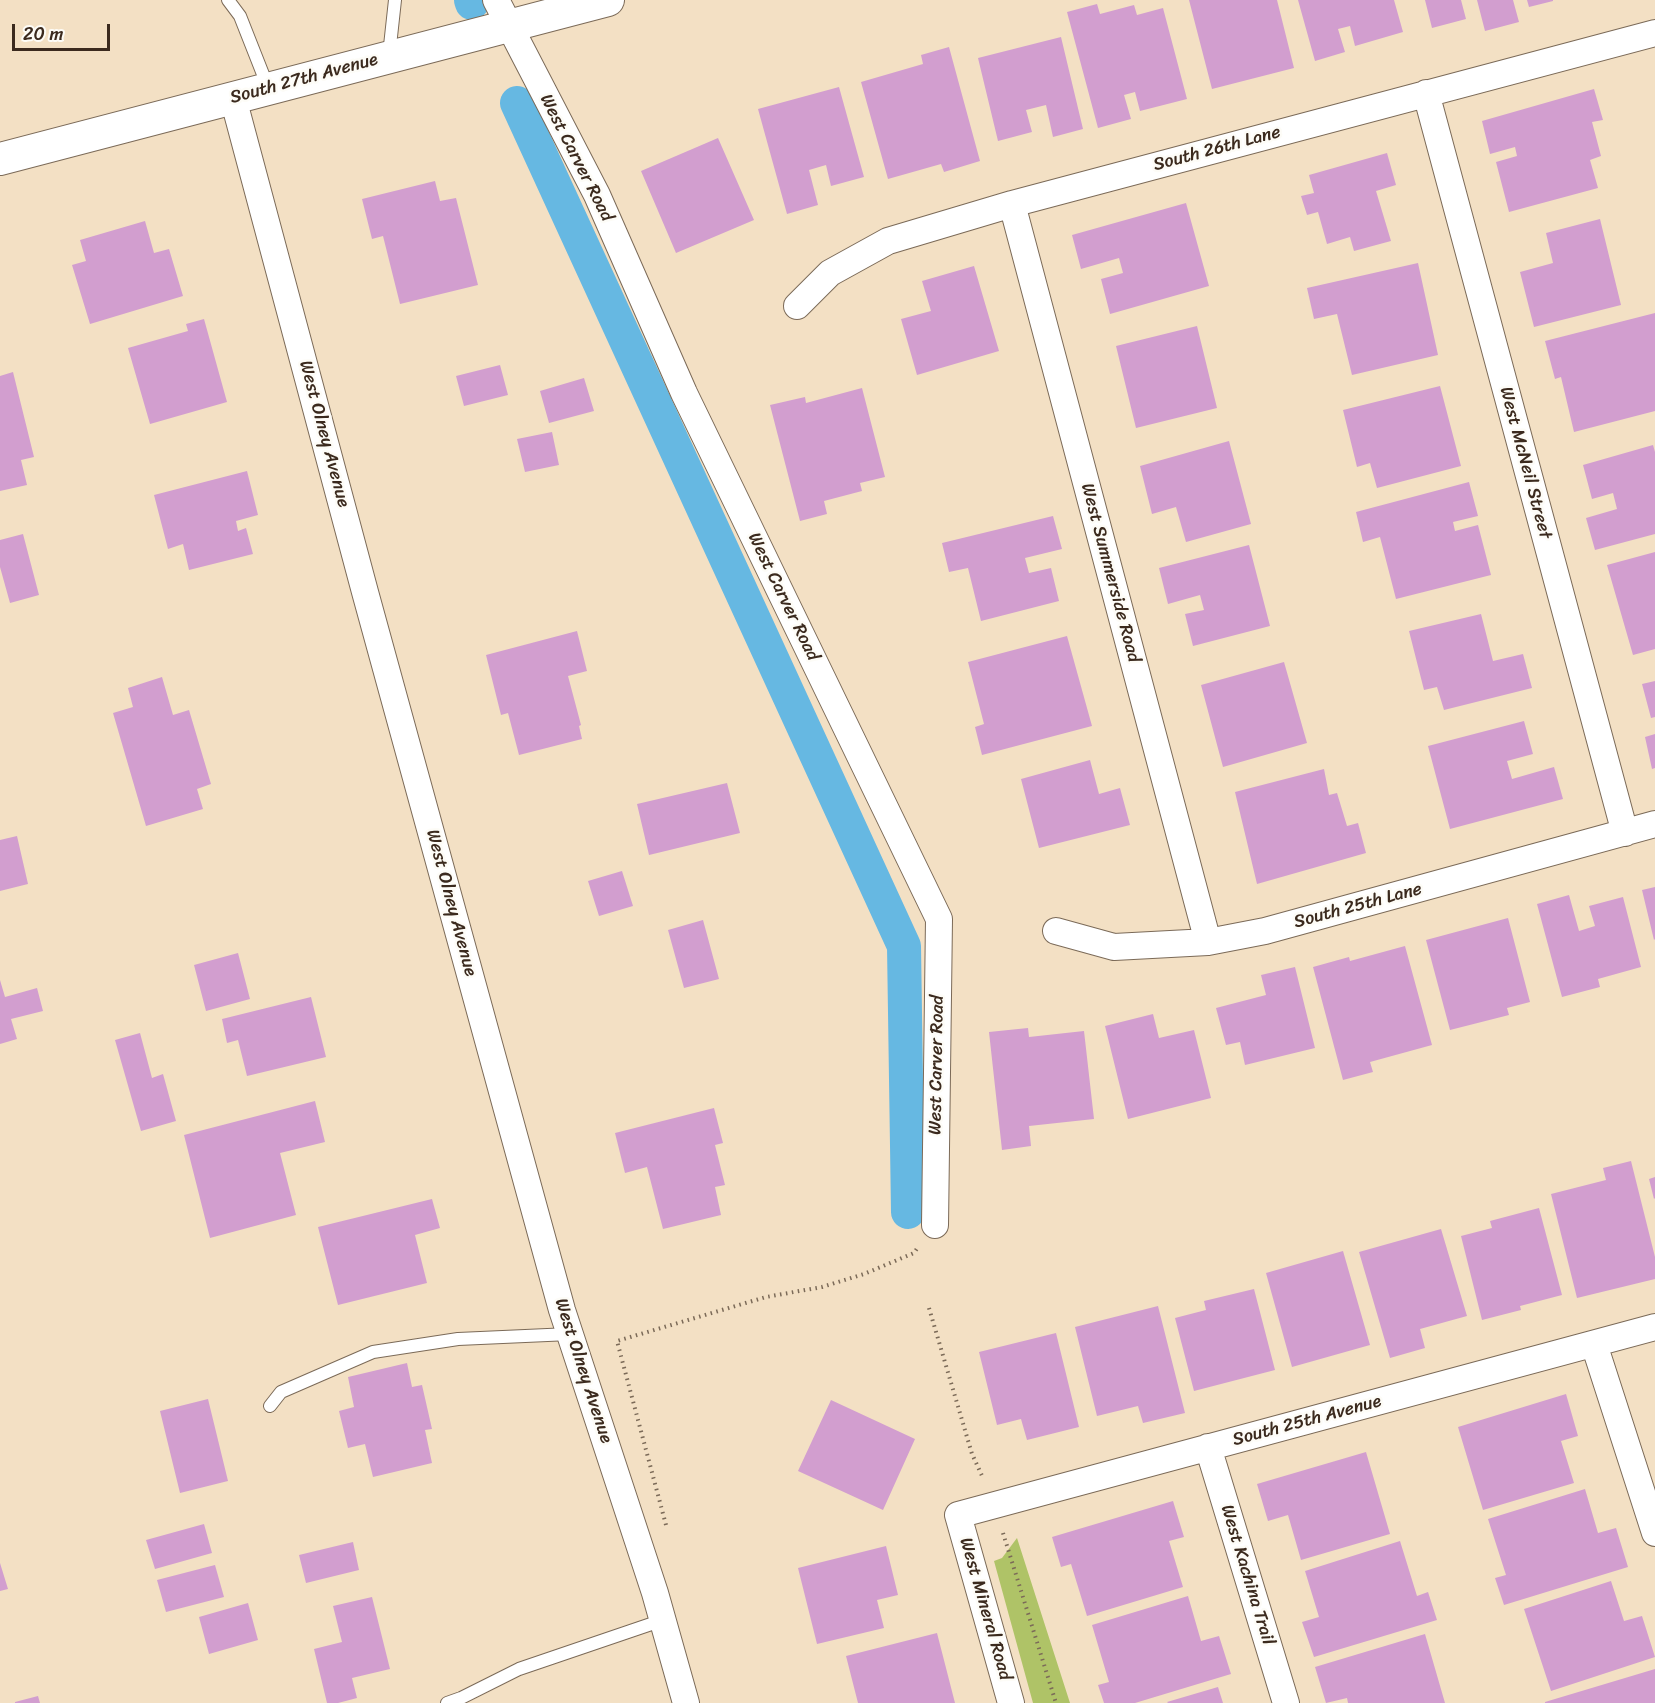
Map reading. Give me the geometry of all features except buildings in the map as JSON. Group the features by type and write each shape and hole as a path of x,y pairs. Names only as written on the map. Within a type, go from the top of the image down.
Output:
{"street":[{"name":"South 27th Avenue","path":"0,159 389,56 502,13 609,0"},
{"name":"West Carver Road","path":"502,13 597,195 684,393 939,919 935,1224"},
{"name":"South 26th Lane","path":"797,306 830,273 888,241 1011,204 1655,33"},
{"name":"West McNeil Street","path":"1426,93 1625,833"},
{"name":"West Olney Avenue","path":"233,98 371,615 570,1334 663,1620 686,1703"},
{"name":"West Summerside Road","path":"1011,204 1208,942"},
{"name":"South 25th Lane","path":"1056,931 1114,947 1208,942 1265,931 1655,824"},
{"name":"South 25th Avenue","path":"958,1515 1655,1327"},
{"path":"1594,1344 1655,1533"},
{"name":"West Kachina Trail","path":"1208,1448 1286,1703"},
{"name":"West Mineral Road","path":"958,1515 1011,1703"}],"lane":[{"path":"228,0 240,16 268,87"},
{"path":"389,56 395,0"},
{"path":"270,1407 281,1392 373,1352 458,1339 570,1334"},
{"path":"447,1703 519,1669 663,1620"}],"path":[{"path":"669,1533 617,1341 766,1296 822,1287 864,1274 914,1253"}],"green space":[{"path":"1017,1538 1070,1703 1033,1703 994,1561 1002,1558"}],"waterway":[{"path":"517,103 904,946 908,1212"}]}
